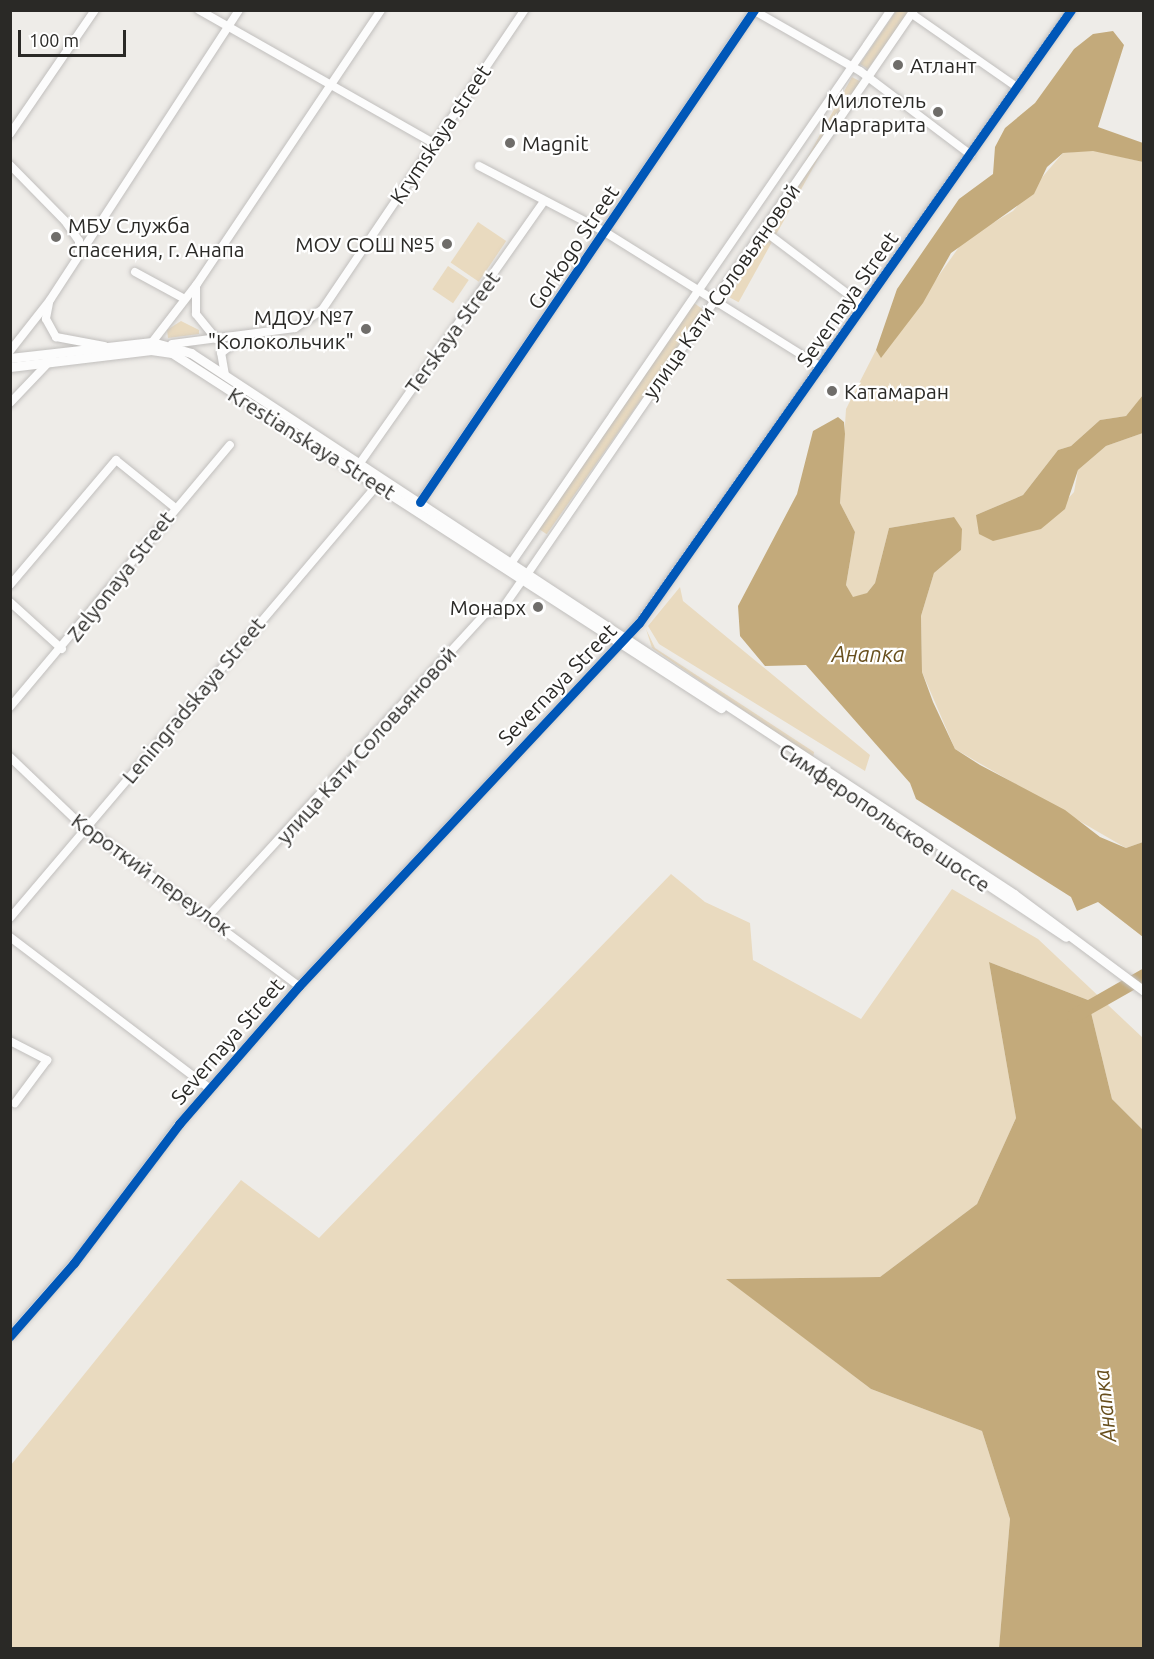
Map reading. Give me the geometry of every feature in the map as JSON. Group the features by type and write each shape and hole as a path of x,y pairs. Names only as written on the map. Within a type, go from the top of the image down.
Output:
{"main road":[{"name":"Krestianskaya Street","path":"11,363 49,362 172,345 512,562 526,576"},
{"name":"Krestianskaya Street","path":"11,363 106,346 150,347 189,362 526,576 624,641"},
{"name":"Симферопольское шоссе","path":"624,641 896,820 1143,991"},
{"name":"Симферопольское шоссе","path":"1119,973 1143,997"}],"street":[{"path":"10,134 95,10"},
{"path":"199,10 329,86 433,143"},
{"path":"10,351 50,300 239,10"},
{"path":"150,347 183,298 197,284 381,10"},
{"name":"Krymskaya street","path":"172,345 295,328 322,310 524,10"},
{"name":"улица Кати Соловьяновой","path":"512,562 891,10"},
{"name":"Severnaya Street","path":"10,1336 41,1305 210,1089 299,986 624,641 821,367 1071,10"},
{"path":"753,11 853,66 971,155"},
{"name":"Gorkogo Street","path":"420,502 753,11"},
{"path":"913,12 1018,88"},
{"name":"улица Кати Соловьяновой","path":"210,914 485,614 502,609 913,12"},
{"path":"10,165 65,220 79,241 79,255"},
{"path":"480,166 605,232 701,289 821,367"},
{"name":"Terskaya Street","path":"360,463 544,201"},
{"path":"763,230 864,306"},
{"path":"135,272 183,298"},
{"path":"197,284 195,309 216,339"},
{"path":"50,300 46,319 56,337 106,346"},
{"name":"Krymskaya street","path":"230,381 220,365 222,353 247,336"},
{"path":"10,403 49,362"},
{"name":"Zelyonaya Street","path":"10,707 62,649 174,507 230,445"},
{"path":"10,585 116,460 174,507"},
{"name":"Leningradskaya Street","path":"10,918 86,825 378,484"},
{"path":"10,602 62,649"},
{"name":"Короткий переулок","path":"10,757 86,825 210,914 299,986"},
{"path":"10,937 210,1089"},
{"path":"10,1041 47,1060 15,1102"}],"shaded area":[{"path":"896,11 909,11 868,69 860,64"},
{"path":"852,77 861,82 739,302 730,297"},
{"path":"1093,150 1143,162 1144,395 1126,416 1100,420 1071,446 1058,450 1023,495 976,515 1041,529 1074,492 1078,470 1106,446 1143,433 1143,842 1126,848 955,749 922,672 921,616 934,573 961,550 954,517 889,528 875,583 867,593 853,598 846,585 855,532 840,503 846,409 876,350 881,357 964,240 1013,211 1063,153"},
{"path":"478,222 506,241 479,282 451,263"},
{"path":"448,266 469,280 453,303 432,289"},
{"path":"694,303 704,310 547,534 537,527"},
{"path":"181,321 199,330 199,334 168,338 167,330"},
{"path":"680,587 683,601 870,755 865,771 659,644 648,626"},
{"path":"646,629 655,648 814,752 813,758 652,648"},
{"path":"671,874 705,902 750,923 753,960 861,1019 952,889 1038,939 1143,1038 1143,1130 1112,1099 1088,1000 989,962 1016,1118 977,1204 880,1277 728,1279 871,1389 982,1431 1010,1519 999,1648 11,1648 11,1465 241,1180 319,1238"}],"water":[{"path":"1113,31 1124,45 1098,127 1143,143 1143,162 1093,151 1063,153 1047,167 1034,194 951,253 923,303 881,358 876,350 897,289 959,199 993,174 995,147 1005,128 1035,103 1074,49 1093,34"},
{"path":"1143,395 1143,433 1106,446 1078,470 1065,509 1041,529 993,541 979,534 976,515 1023,495 1058,450 1071,446 1100,420 1126,416"},
{"name":"Анапка","path":"838,417 844,422 845,434 840,503 855,532 846,585 853,597 867,593 875,583 889,528 954,517 962,529 961,550 934,573 921,616 922,672 933,702 955,749 980,765 1065,810 1100,837 1126,848 1143,842 1143,937 1098,902 1077,911 1071,897 916,799 910,783 806,665 765,666 740,636 738,606 797,494 813,431"},
{"path":"989,962 1088,1000 1112,1099 1143,1130 1143,1648 999,1648 1010,1519 982,1431 871,1389 726,1279 880,1277 977,1204 1016,1118"}],"waterway":[{"path":"1074,1016 1144,976"}],"cycle path":[{"path":"420,502 754,10"},
{"path":"10,1336 74,1263 179,1124 299,986 639,623 1071,10"}],"place":[{"name":"Атлант","path":"898,65"},
{"name":"Милотель Маргарита","path":"938,112"},
{"name":"Magnit","path":"510,143"},
{"name":"МБУ Служба спасения, г. Анапа","path":"56,237"},
{"name":"МОУ СОШ №5","path":"447,244"},
{"name":"МДОУ №7 \"Колокольчик\"","path":"366,329"},
{"name":"Катамаран","path":"832,391"},
{"name":"Монарх","path":"538,607"}]}
